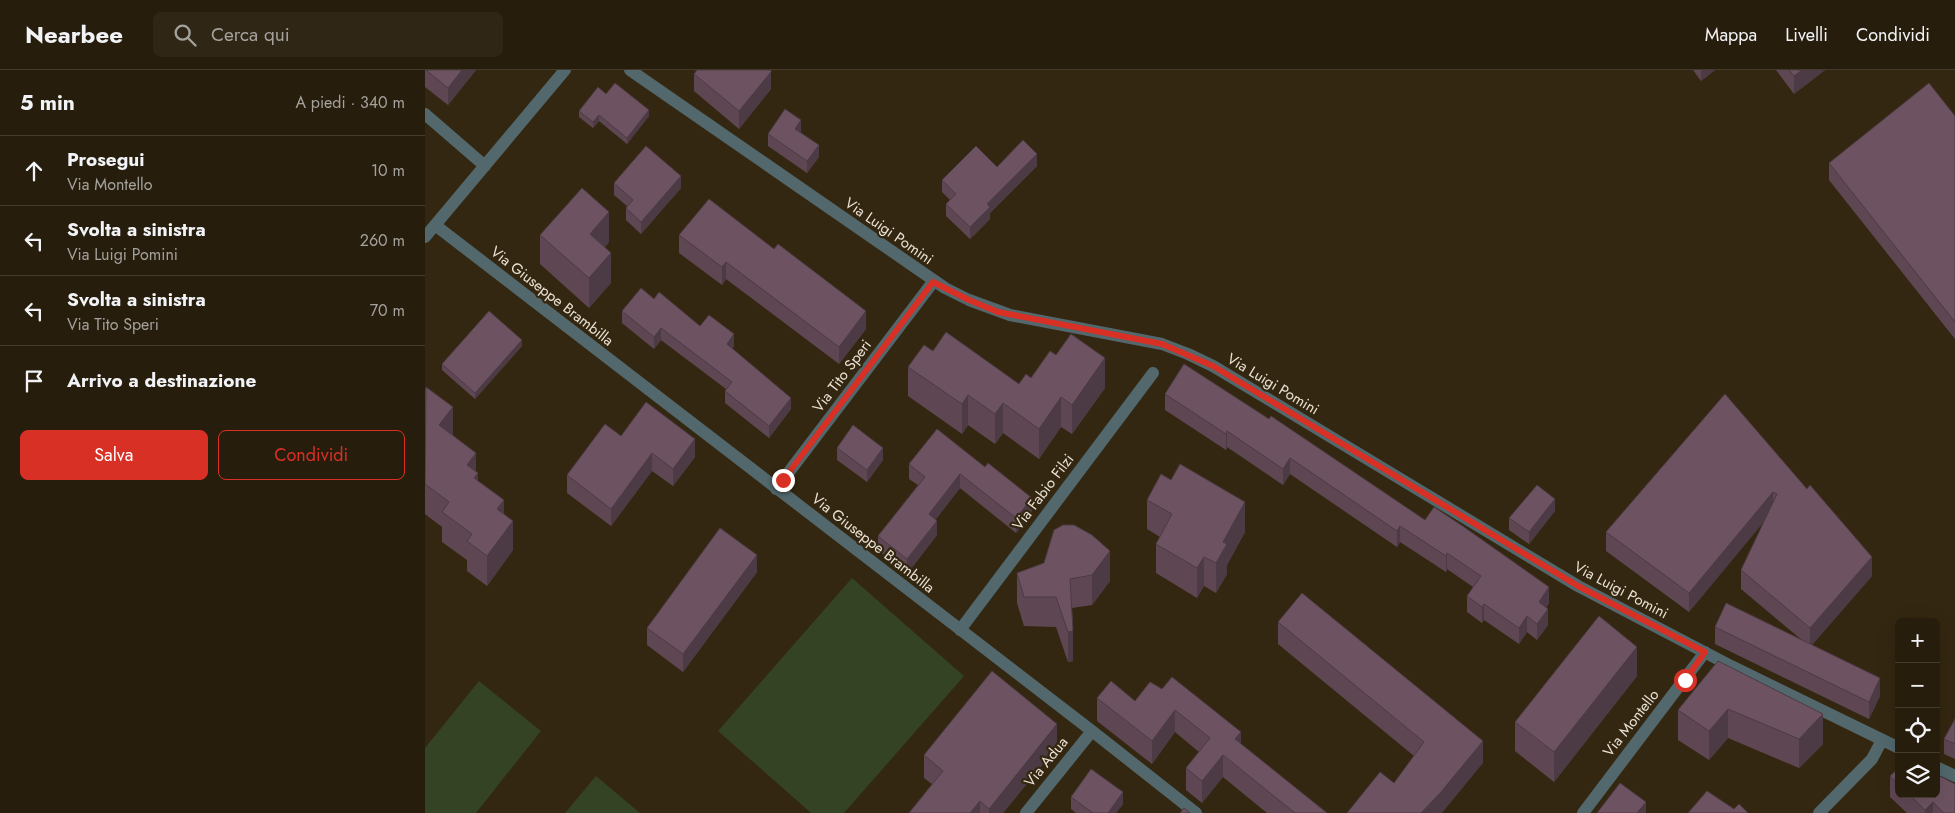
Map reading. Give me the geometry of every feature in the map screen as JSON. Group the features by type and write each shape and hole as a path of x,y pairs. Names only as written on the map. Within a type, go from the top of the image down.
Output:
{"street":[{"path":"425,237 565,70"},
{"name":"Via Luigi Pomini","path":"630,70 933,282 969,300 1010,315 1150,341 1188,354 1578,586 1705,652 1895,746"},
{"path":"425,114 485,166"},
{"name":"Via Giuseppe Brambilla","path":"435,225 1196,813"},
{"name":"Via Tito Speri","path":"776,489 933,282"},
{"name":"Via Fabio Filzi","path":"960,630 1153,374"},
{"name":"Via Montello","path":"1583,813 1705,652"},
{"name":"Via Adua","path":"1026,813 1092,731"},
{"path":"1819,813 1872,759 1883,740"},
{"path":"1940,769 1955,776"}],"green space":[{"path":"852,578 964,676 844,813 811,813 718,731"},
{"path":"479,681 541,731 476,813 425,813 425,748"},
{"path":"596,776 640,813 565,813"}],"building":[{"path":"426,70 462,70 448,88"},
{"path":"697,70 771,70 771,72 739,111 694,74"},
{"path":"1789,70 1802,70 1794,76"},
{"path":"615,83 649,110 627,138 599,115 593,122 579,111 598,87 606,94"},
{"path":"1929,83 1955,116 1955,322 1829,163"},
{"path":"785,109 801,120 795,129 819,145 807,161 768,134"},
{"path":"1023,140 1037,154 987,204 990,207 970,227 946,204 956,194 942,180 976,146 997,167"},
{"path":"646,146 681,176 641,222 626,208 633,200 614,183"},
{"path":"582,188 609,212 590,234 611,253 589,278 540,235"},
{"path":"709,199 774,249 778,244 866,311 839,347 726,262 722,267 679,235"},
{"path":"641,288 654,299 659,292 700,326 709,315 734,334 727,344 791,398 769,426 725,391 732,382 661,328 654,337 622,311"},
{"path":"489,311 522,340 475,393 442,364"},
{"path":"946,332 1019,384 1026,374 1031,378 1050,351 1056,355 1071,334 1105,358 1072,405 1061,397 1039,429 1003,403 995,414 968,395 962,404 908,367 924,345 933,351"},
{"path":"1184,364 1269,419 1271,416 1425,520 1434,507 1464,527 1549,587 1539,602 1548,609 1537,624 1527,616 1519,628 1484,604 1482,607 1467,596 1481,576 1447,553 1446,556 1400,526 1397,531 1290,458 1283,469 1227,431 1226,434 1165,394"},
{"path":"426,387 453,407 439,425 476,453 467,465 478,473 474,478 504,500 497,509 513,521 487,556 467,541 472,534 442,512 449,502 425,484"},
{"path":"1725,394 1807,489 1810,485 1872,557 1810,628 1741,570 1777,494 1773,492 1689,593 1606,532"},
{"path":"646,402 695,439 673,469 652,453 611,509 567,475 605,424 621,436"},
{"path":"853,425 883,448 867,470 837,448"},
{"path":"937,429 985,467 988,463 1032,498 1016,518 960,474 929,514 937,521 907,559 878,536 925,477 909,464"},
{"path":"1180,464 1245,502 1223,542 1227,544 1216,563 1204,557 1197,568 1156,544 1172,514 1147,500 1161,474 1171,480"},
{"path":"1537,485 1555,499 1529,532 1509,518"},
{"path":"1063,525 1074,525 1092,535 1110,551 1092,575 1070,579 1073,631 1068,632 1056,597 1024,597 1017,573 1044,563 1054,530"},
{"path":"720,528 757,555 683,654 647,628"},
{"path":"1302,593 1483,741 1421,813 1347,813 1380,772 1394,783 1424,742 1278,622"},
{"path":"1726,603 1880,678 1869,702 1715,627"},
{"path":"1599,616 1637,647 1554,752 1515,722"},
{"path":"1718,661 1823,714 1799,739 1728,709 1709,731 1678,710"},
{"path":"992,671 1057,724 989,809 980,801 970,813 909,813 943,771 924,755"},
{"path":"1172,677 1241,732 1235,739 1327,813 1295,813 1223,755 1202,781 1186,768 1210,738 1175,710 1152,741 1097,698 1111,681 1135,701 1150,682 1162,689"},
{"path":"1955,719 1955,744 1944,739"},
{"path":"1091,769 1123,792 1108,813 1093,813 1071,797"},
{"path":"1895,772 1895,781 1890,776"},
{"path":"1940,776 1955,784 1955,813 1944,813 1933,802 1925,810 1913,798 1940,798"},
{"path":"1620,783 1646,802 1637,813 1597,813"},
{"path":"1707,791 1734,809 1739,804 1748,813 1688,813"},
{"path":"1184,808 1190,813 1180,813"}],"route":[{"path":"783,480 933,282 998,312 1162,344 1176,348 1213,366 1578,586 1705,652 1685,680"}]}
